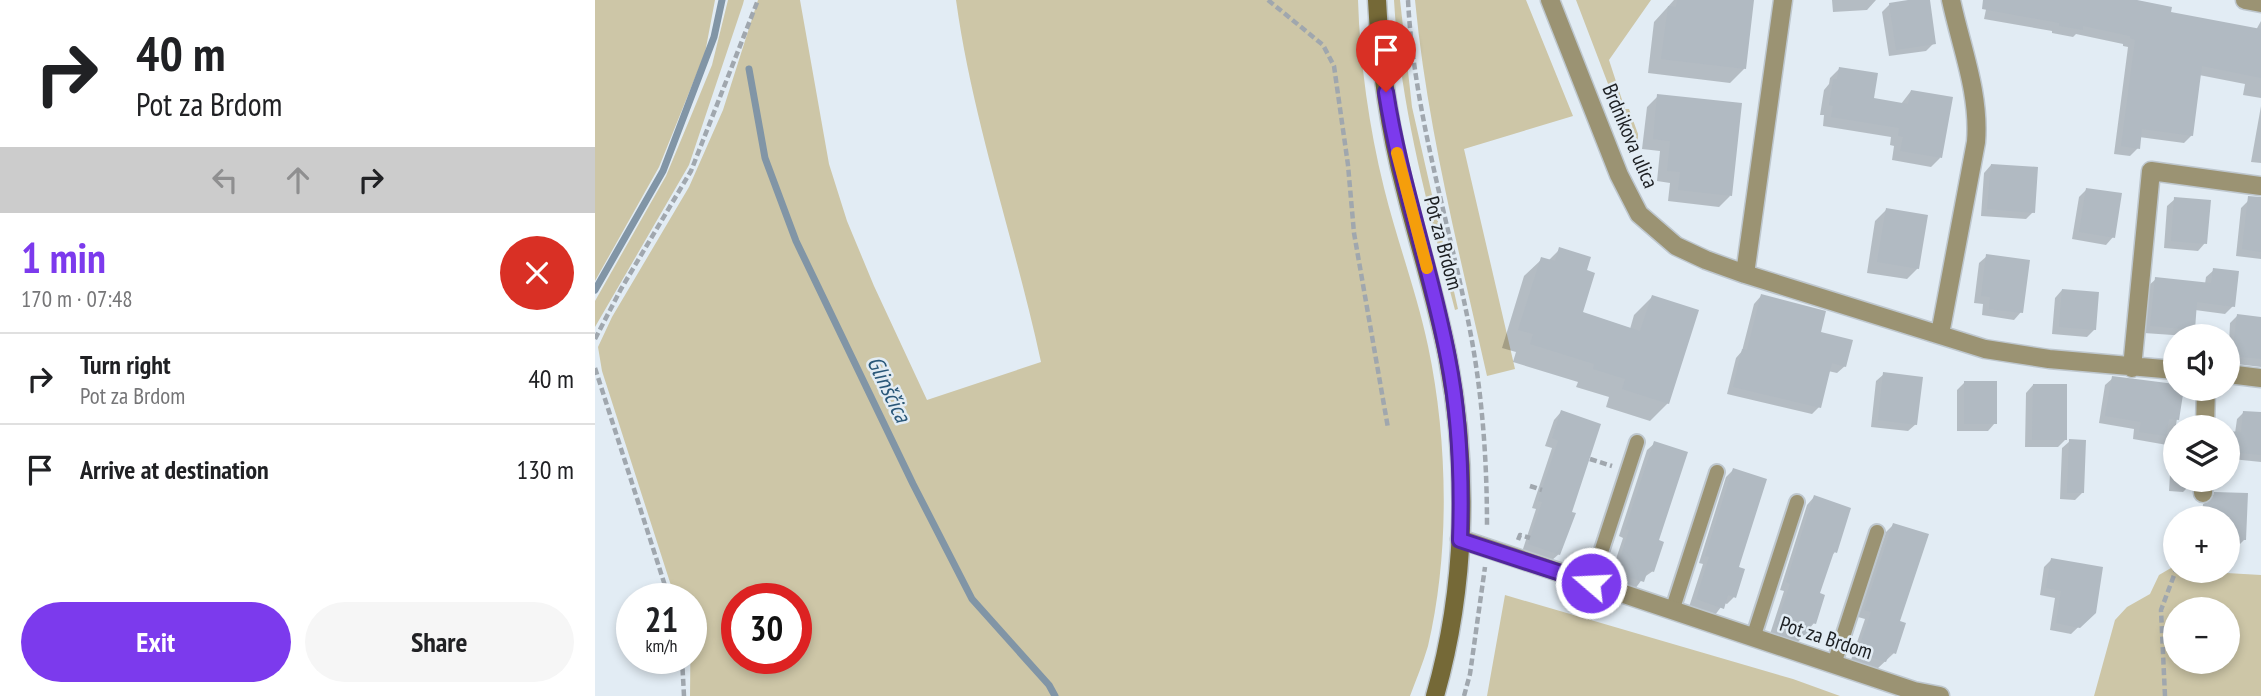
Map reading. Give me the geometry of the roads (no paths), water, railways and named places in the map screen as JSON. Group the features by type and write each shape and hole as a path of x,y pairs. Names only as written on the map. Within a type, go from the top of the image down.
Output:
{"main road":[{"name":"Pot za Brdom","path":"1377,0 1383,69 1398,161 1441,321 1454,396 1460,469 1460,540 1450,631 1436,696"}],"street":[{"name":"Brdnikova ulica","path":"1550,0 1619,175 1639,214 1676,246 1745,274 1985,349 2049,359 2163,369"},
{"path":"1745,274 1783,0"},
{"path":"1940,334 1974,155 1978,120 1976,99 1951,0"},
{"path":"2245,0 2261,3"},
{"path":"2132,368 2151,171 2261,186"},
{"path":"2240,375 2261,378"},
{"name":"Pot za Brdom","path":"1460,540 1914,691 1940,696"}],"lane":[{"path":"1591,583 1637,442"},
{"path":"1672,611 1717,472"},
{"path":"1753,638 1797,502"},
{"path":"1834,664 1877,531"}],"waterway":[{"name":"Glinščica","path":"595,290 663,171 714,37 722,0"},
{"name":"Glinščica","path":"749,69 765,158 796,241 913,484 972,599 1049,685 1055,696"}]}
